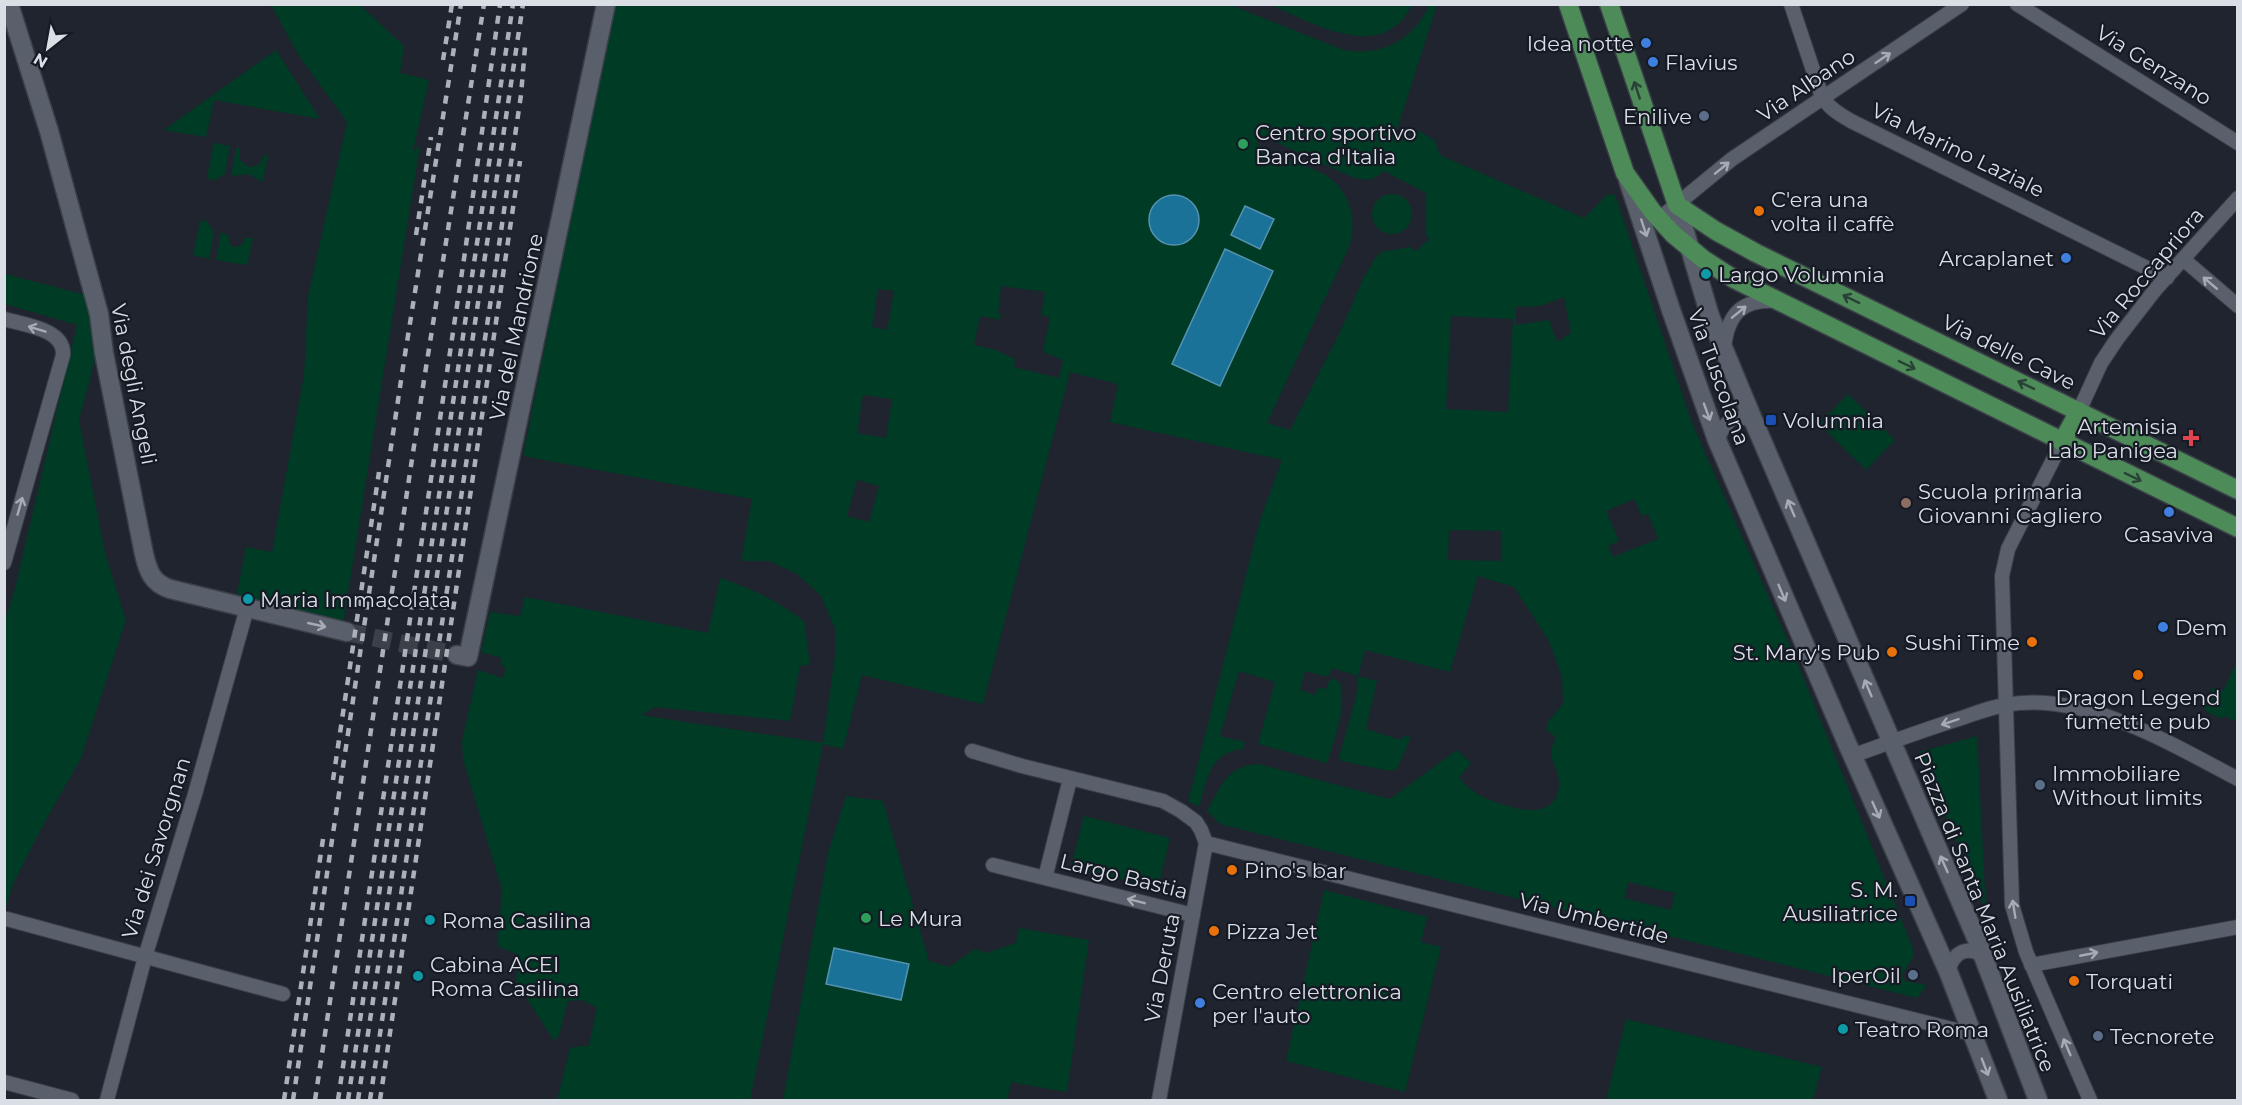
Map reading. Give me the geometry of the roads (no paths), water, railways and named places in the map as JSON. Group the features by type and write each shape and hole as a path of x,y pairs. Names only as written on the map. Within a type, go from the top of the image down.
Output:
{"main road":[{"name":"Via degli Angeli","path":"9,4 49,132 99,314 104,353 149,572 157,583 166,588 347,632"},
{"name":"Via del Mandrione","path":"463,656 606,4"},
{"name":"Via Tuscolana","path":"1568,4 1717,440 1852,756"},
{"name":"Via Tuscolana","path":"1609,4 1677,205 1710,316 1891,741"},
{"path":"1625,173 1659,219 1689,248 1734,279 2238,528"},
{"name":"Via delle Cave","path":"1677,205 1716,231 1761,255 2238,490"},
{"path":"2062,442 2079,411"},
{"name":"Piazza di Santa Maria Ausiliatrice","path":"1891,741 1984,956 2037,1101"},
{"path":"1852,756 1947,971 1998,1101"}],"street":[{"path":"1791,4 1824,99"},
{"name":"Via Albano","path":"1677,205 1732,159 1962,4"},
{"name":"Via Genzano","path":"2017,4 2238,142"},
{"name":"Via Marino Laziale","path":"1824,99 1835,111 1851,121 2167,278"},
{"name":"Via Roccapriora","path":"2079,411 2107,352 2183,259 2238,198"},
{"path":"1659,219 1677,205"},
{"path":"2183,259 2238,306"},
{"path":"1724,350 1728,326 1734,314 1751,303 1779,301"},
{"path":"4,319 48,332 60,341 63,347 4,562"},
{"path":"1717,440 1723,428 1732,418 1746,418 1754,422"},
{"path":"2062,442 2013,539 2003,565 2001,588 2006,705 2051,704 2103,716 2152,734 2238,778"},
{"name":"Via dei Savorgnan","path":"107,1101 145,957 195,794 247,608"},
{"name":"Piazza di Santa Maria Ausiliatrice","path":"1852,756 1891,741 2006,705 2012,905 2018,931 2031,965 2090,1101"},
{"path":"972,751 1171,805 1196,822 1206,843"},
{"name":"Largo Bastia","path":"1045,878 1070,779"},
{"name":"Via Deruta","path":"1159,1101 1206,843"},
{"name":"Via Umbertide","path":"1206,843 1972,1034"},
{"name":"Largo Bastia","path":"993,865 1193,915"},
{"path":"7,919 283,994"},
{"path":"2031,965 2238,927"},
{"path":"1947,971 1954,956 1963,951 1972,951 1984,956"},
{"path":"4,1082 72,1101"}],"water":[{"path":"1169,195 1179,195 1192,202 1199,215 1199,225 1192,238 1179,245 1169,245 1160,241 1153,234 1149,225 1149,215 1153,206 1160,199"},
{"path":"1245,206 1274,219 1260,249 1231,235"},
{"path":"1225,249 1273,271 1220,386 1172,364"},
{"path":"834,948 909,964 901,1000 826,984"}],"tunnel":[{"path":"347,632 457,655"}],"railway":[{"path":"443,60 452,4"},
{"path":"293,1100 403,367 461,4"},
{"path":"315,1100 424,380 484,4"},
{"path":"338,1100 500,4"},
{"path":"348,1100 513,4"},
{"path":"358,1100 523,4"},
{"path":"370,1100 494,279 521,95 525,47"},
{"path":"416,235 431,137"},
{"path":"380,1100 520,161"},
{"path":"333,780 379,472"},
{"path":"284,1100 323,839"}],"place":[{"name":"Idea notte","path":"1646,43"},
{"name":"Flavius","path":"1653,62"},
{"name":"Enilive","path":"1704,116"},
{"name":"Centro sportivo Banca d'Italia","path":"1243,144"},
{"name":"C'era una volta il caffè","path":"1759,211"},
{"name":"Arcaplanet","path":"2066,258"},
{"name":"Largo Volumnia","path":"1706,274"},
{"name":"Volumnia","path":"1771,420"},
{"name":"Artemisia Lab Panigea","path":"2191,438"},
{"name":"Scuola primaria Giovanni Cagliero","path":"1906,503"},
{"name":"Casaviva","path":"2169,512"},
{"name":"Maria Immacolata","path":"248,599"},
{"name":"Dem","path":"2163,627"},
{"name":"Sushi Time","path":"2032,642"},
{"name":"St. Mary's Pub","path":"1892,652"},
{"name":"Dragon Legend fumetti e pub","path":"2138,675"},
{"name":"Immobiliare Without limits","path":"2040,785"},
{"name":"Pino's bar","path":"1232,870"},
{"name":"S. M. Ausiliatrice","path":"1910,901"},
{"name":"Le Mura","path":"866,918"},
{"name":"Roma Casilina","path":"430,920"},
{"name":"Pizza Jet","path":"1214,931"},
{"name":"IperOil","path":"1913,975"},
{"name":"Cabina ACEI Roma Casilina","path":"418,976"},
{"name":"Torquati","path":"2074,981"},
{"name":"Centro elettronica per l'auto","path":"1200,1003"},
{"name":"Teatro Roma","path":"1843,1029"},
{"name":"Tecnorete","path":"2098,1036"}]}
